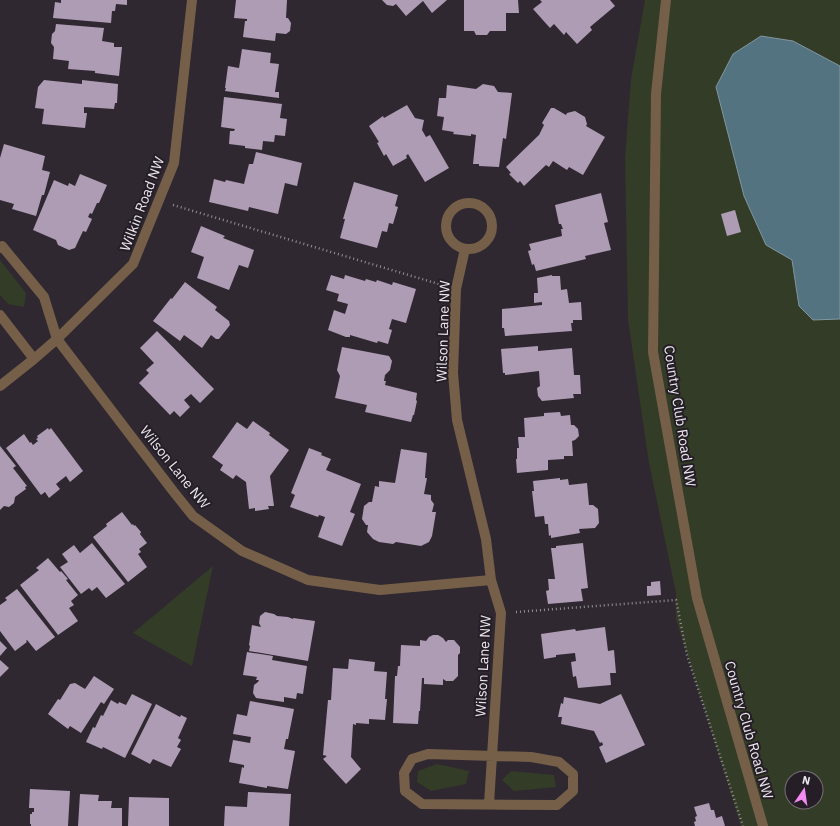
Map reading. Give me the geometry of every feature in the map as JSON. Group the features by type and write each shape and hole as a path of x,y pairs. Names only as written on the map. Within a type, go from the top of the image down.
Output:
{"street":[{"name":"Wilkin Road NW","path":"0,386 57,339 133,264 174,163 192,0"},
{"name":"Country Club Road NW","path":"666,0 656,94 654,352 697,598 763,826"},
{"path":"461,204 476,204 488,213 492,228 490,236 480,247 465,249 452,242 446,228 446,221 454,208 461,204"},
{"path":"0,248 2,246 44,297 57,339"},
{"name":"Wilson Lane NW","path":"465,249 456,289 453,372 457,420 486,539 491,580 501,613 489,804"},
{"path":"0,315 34,359"},
{"name":"Wilson Lane NW","path":"57,339 193,516 242,551 308,580 380,590 491,580"},
{"path":"428,754 531,757 559,762 573,774 573,791 557,805 489,804 422,804 405,791 404,773 412,759 428,754"}],"path":[{"path":"159,201 456,289"},
{"path":"501,613 676,600 687,655 743,826"}],"green space":[{"path":"645,0 840,0 840,826 741,826 676,619 676,593 649,463 628,320 625,158 631,79"},
{"path":"0,260 26,293 24,307 8,304 0,295"},
{"path":"213,566 192,666 133,633"},
{"path":"437,764 469,771 466,784 431,791 417,782 418,771"},
{"path":"511,771 554,775 556,787 514,791 502,780"}],"water":[{"path":"761,36 793,41 840,66 840,319 813,320 799,306 792,260 766,245 744,196 716,87 733,54"}],"building":[{"path":"61,0 127,0 127,5 116,4 115,11 112,11 111,23 53,18 55,2 61,3"},
{"path":"236,0 287,0 286,18 288,18 291,23 290,31 286,34 276,33 275,41 243,37 245,21 247,21 247,19 234,18"},
{"path":"382,0 447,0 432,13 423,1 406,16 396,4 393,6 387,5"},
{"path":"464,0 518,0 519,13 506,13 506,31 490,31 487,35 476,35 474,31 464,31"},
{"path":"540,0 610,0 615,6 590,27 592,30 577,44 566,32 564,35 554,24 550,28 533,9 542,2"},
{"path":"56,24 104,28 102,41 114,43 114,47 122,47 119,76 95,73 95,71 68,69 69,61 53,59 54,47 51,43 52,34 55,31"},
{"path":"242,49 271,53 270,63 279,64 275,92 279,92 279,98 225,91 228,66 239,68"},
{"path":"44,80 82,84 82,80 118,84 117,103 115,103 114,109 84,107 84,113 87,113 85,128 42,124 44,109 35,108 38,87"},
{"path":"483,84 494,86 498,92 512,93 506,139 503,138 499,167 479,166 479,164 473,164 476,135 471,134 471,136 453,134 454,132 442,130 444,117 437,116 439,98 446,98 447,85 476,89"},
{"path":"224,97 282,104 280,118 287,119 285,136 275,135 274,142 263,141 262,150 229,144 230,131 234,131 235,129 221,127"},
{"path":"407,105 415,118 424,120 422,130 426,137 430,135 449,168 425,182 408,154 406,156 407,158 393,166 386,154 384,156 377,143 379,142 369,126 383,116 384,118"},
{"path":"551,108 554,108 566,115 567,113 575,111 585,117 587,124 586,126 605,137 583,175 569,167 567,170 553,161 549,167 546,165 524,186 520,181 518,183 509,174 511,173 506,167 539,135 544,125 542,123"},
{"path":"4,144 45,156 42,170 50,172 44,195 42,195 36,216 12,209 14,204 0,200 0,158"},
{"path":"256,152 302,163 297,186 285,183 278,214 249,207 248,211 209,202 214,179 244,184 249,164 253,164"},
{"path":"80,174 107,185 99,203 97,203 92,214 90,213 88,217 92,219 86,232 83,231 75,248 69,250 58,245 56,240 33,230 54,180 68,186 69,183 75,186"},
{"path":"354,182 398,195 395,206 398,207 393,224 389,223 387,232 382,231 377,248 340,238 345,219 343,219"},
{"path":"601,193 608,222 604,223 611,250 585,256 586,259 536,271 534,264 532,265 528,251 531,250 529,244 562,236 561,229 563,229 561,224 559,224 555,205"},
{"path":"735,210 741,232 727,236 721,214"},
{"path":"201,226 225,236 223,238 254,250 248,268 239,265 229,290 197,278 204,257 191,252"},
{"path":"331,275 344,279 345,275 365,281 366,279 376,282 377,280 392,285 393,282 416,289 406,323 392,319 389,329 392,330 388,344 378,341 377,343 350,335 350,337 346,337 328,330 334,310 345,314 348,304 337,301 339,294 326,290"},
{"path":"552,275 560,276 561,290 567,289 569,303 581,302 582,320 573,320 573,323 571,323 572,331 505,336 504,328 502,328 502,309 542,305 542,302 534,303 534,293 538,293 537,278"},
{"path":"185,282 217,307 215,310 229,321 230,325 219,339 216,339 211,335 202,348 184,335 180,341 153,321"},
{"path":"157,331 214,389 200,403 191,394 184,400 190,407 180,417 174,411 170,415 139,383 149,373 146,370 154,363 140,348"},
{"path":"538,346 538,351 572,348 574,375 580,375 581,394 573,394 574,398 542,401 538,396 537,388 540,386 539,371 505,375 505,373 503,373 501,349"},
{"path":"342,347 389,356 392,361 390,370 385,375 385,385 417,393 417,401 411,422 365,412 367,405 335,398 340,376 337,370"},
{"path":"560,412 561,416 570,415 571,425 574,425 578,429 579,436 572,441 573,456 564,456 564,459 548,460 548,470 517,473 516,459 517,448 519,448 518,437 525,437 524,418 544,416 544,413"},
{"path":"253,421 270,433 269,435 289,450 270,476 274,506 268,506 269,509 255,511 255,508 249,509 246,482 236,475 233,479 220,470 223,465 212,457 237,422 247,429"},
{"path":"48,428 49,430 51,428 83,471 70,482 66,476 56,484 60,489 49,498 45,492 41,495 6,448 24,434 33,445 38,441 36,439 38,438 37,436"},
{"path":"0,446 16,466 13,468 27,486 25,487 26,489 15,497 14,503 9,507 4,506 0,510"},
{"path":"309,448 322,453 321,455 331,459 326,470 361,484 350,512 355,514 342,546 318,537 325,517 319,515 318,517 290,507 295,495 291,493"},
{"path":"401,449 427,453 425,478 427,478 424,494 431,495 431,500 434,504 432,512 436,512 432,536 429,542 421,546 396,542 393,544 379,542 373,539 367,532 368,525 366,525 362,519 364,506 369,502 372,502 375,486 379,487 379,481 395,483"},
{"path":"560,478 560,480 568,479 569,485 587,483 589,505 593,505 598,509 599,523 595,528 579,529 580,533 551,538 551,535 549,536 548,524 545,524 544,516 535,517 532,491 534,491 533,481"},
{"path":"122,512 132,525 135,525 141,532 140,534 147,543 139,549 141,552 138,554 147,567 128,582 93,537 107,526 106,524"},
{"path":"92,543 125,584 106,598 97,587 92,591 89,588 81,594 60,567 68,562 62,554 74,545 80,553"},
{"path":"583,543 588,588 581,589 583,601 548,604 546,591 549,590 548,579 555,579 551,548 556,548 556,546"},
{"path":"48,558 68,579 66,580 78,595 71,601 74,605 69,608 78,621 58,635 20,585 39,570 36,568"},
{"path":"660,581 661,595 647,596 647,586 651,586 651,582"},
{"path":"17,589 55,637 36,651 27,640 27,642 15,651 0,631 0,605 7,600 5,598"},
{"path":"265,612 293,619 315,621 308,661 249,651 252,625 261,627 259,623 260,616"},
{"path":"605,627 608,651 614,650 616,673 610,673 611,685 578,688 576,676 573,677 571,662 576,661 575,653 556,655 556,657 544,659 541,634 575,629 576,631"},
{"path":"433,635 438,635 446,642 448,640 454,640 460,647 460,653 458,655 458,676 453,681 446,681 443,679 443,685 424,684 424,678 422,678 418,724 393,723 395,676 397,676 398,666 400,666 401,645 420,646 420,640 426,641"},
{"path":"0,641 7,648 0,656"},
{"path":"247,652 273,656 272,660 307,666 303,694 297,693 296,699 284,697 284,702 256,698 253,693 254,685 259,680 256,680 257,677 243,675"},
{"path":"349,659 375,662 374,671 387,672 385,699 387,699 385,720 369,719 369,724 353,724 351,757 361,769 346,784 323,759 327,756 323,755 328,700 331,700 333,668 348,669"},
{"path":"0,660 9,668 0,677"},
{"path":"94,676 114,689 104,704 101,702 81,733 70,726 68,729 48,714 58,699 60,700 70,684 75,683 85,689"},
{"path":"132,694 152,704 125,758 103,747 102,749 86,742 93,727 95,728 101,715 103,716 111,700 118,704 119,702 126,705"},
{"path":"621,694 645,745 606,763 599,747 603,745 602,742 600,743 594,731 561,724 562,717 558,717 561,703 563,704 564,697 600,704"},
{"path":"250,701 294,709 288,739 286,739 284,749 295,751 288,789 267,786 267,788 239,783 242,767 244,768 244,765 229,762 233,740 250,743 251,737 233,734 237,714 247,716"},
{"path":"156,704 180,717 181,715 187,718 178,738 181,740 177,747 181,749 171,767 153,759 150,764 131,754"},
{"path":"30,789 70,791 68,826 31,826 30,814 34,812 34,808 29,808"},
{"path":"248,792 291,794 289,826 224,826 225,806 247,807"},
{"path":"80,794 99,795 98,801 112,801 111,808 122,808 122,826 78,826"},
{"path":"129,797 169,798 169,826 128,826"},
{"path":"709,803 711,810 714,810 716,818 722,816 725,826 695,826 695,817 697,816 694,807"}]}
